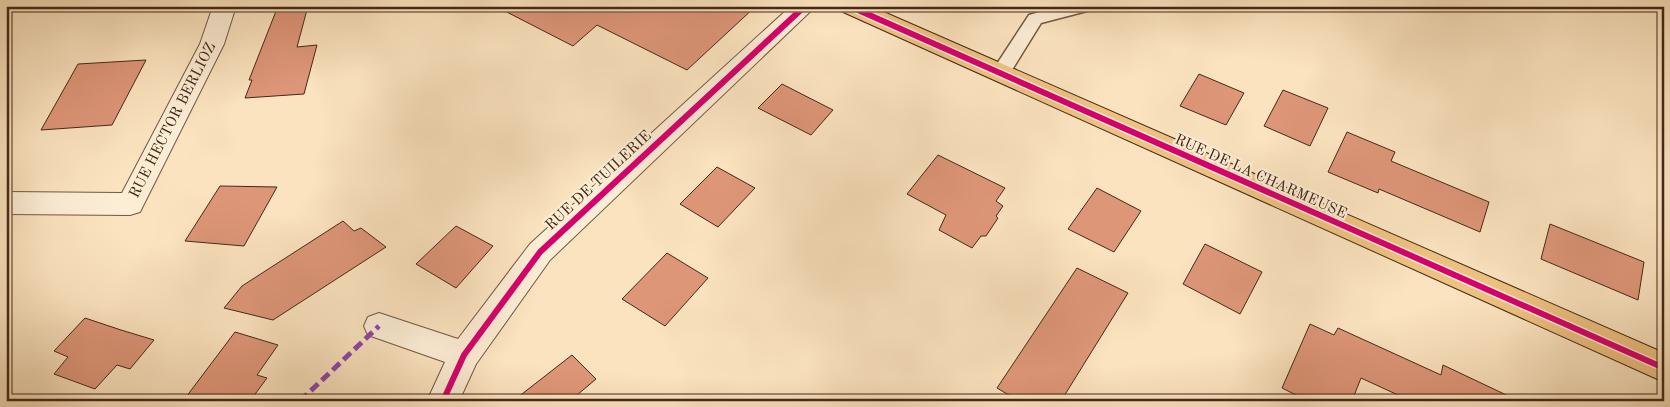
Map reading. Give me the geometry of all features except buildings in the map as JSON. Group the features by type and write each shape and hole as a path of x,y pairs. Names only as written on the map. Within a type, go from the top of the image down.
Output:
{"main road":[{"name":"RUE DE LA CHARMEUSE","path":"849,6 1664,368"}],"street":[{"name":"RUE HECTOR BERLIOZ","path":"6,203 130,204 212,44 225,6"},
{"name":"RUE DE TUILERIE","path":"443,401 464,356 540,252 805,6"},
{"path":"379,326 464,356"}],"lane":[{"path":"1000,73 1035,19 1049,11 1085,6"}],"marked path":[{"path":"300,401 379,326"}],"cycle path":[{"path":"443,401 464,355 540,252 805,6"},
{"path":"849,6 1664,368"}]}
